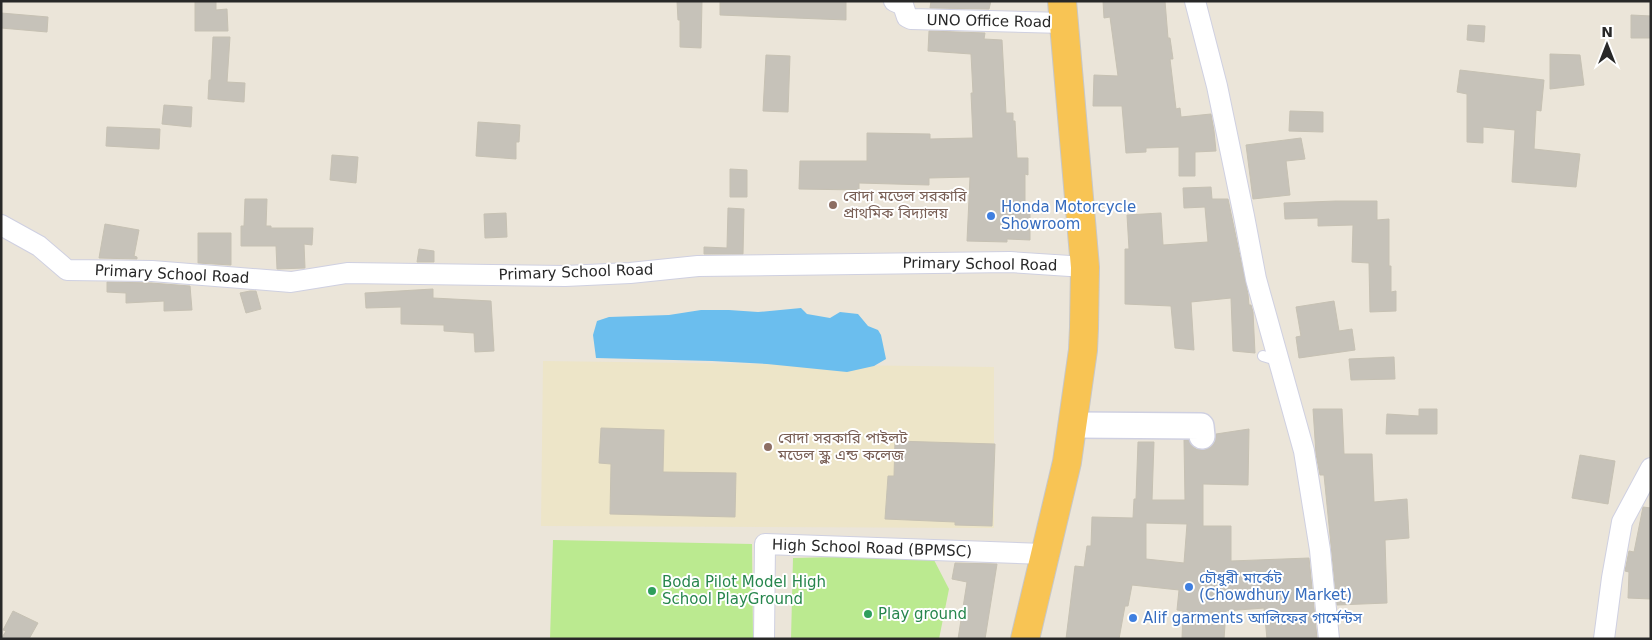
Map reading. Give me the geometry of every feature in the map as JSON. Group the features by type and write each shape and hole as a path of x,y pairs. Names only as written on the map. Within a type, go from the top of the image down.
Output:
{"highway":[{"path":"1025,639 1067,462 1084,328 1085,267 1063,12"}],"street":[{"name":"UNO Office Road","path":"894,1 903,5 907,17 911,20 1063,12"},
{"path":"1195,1 1219,96 1256,279 1304,452 1320,550 1329,639"},
{"name":"Primary School Road","path":"1,225 40,246 68,270 152,271 291,282 347,273 565,276 630,273 698,266 1010,262 1085,267"},
{"path":"1076,425 1202,426 1202,436"},
{"path":"1604,639 1622,522 1651,468"},
{"name":"High School Road (BPMSC)","path":"764,639 764,544 1044,554"}],"lane":[{"path":"1263,356 1272,359 1281,368"}],"shaded area":[{"name":"বোদা সরকারি পাইলট মডেল স্কুল এন্ড কলেজ","path":"543,361 994,367 994,528 541,526"}],"green space":[{"name":"Boda Pilot Model High School PlayGround","path":"553,540 752,544 753,639 550,639"},
{"name":"Play ground","path":"879,556 933,558 949,589 939,639 791,639 793,558"}],"water":[{"path":"801,308 807,314 830,318 840,312 858,314 868,326 878,330 881,335 886,359 874,366 847,372 767,364 596,358 593,335 597,321 609,317 669,315 701,310 758,312"}],"building":[{"path":"195,1 216,1 216,10 227,9 228,31 195,31"},
{"path":"677,1 702,1 701,48 680,47 680,20 678,20"},
{"path":"720,1 846,1 846,20 720,15"},
{"path":"931,1 991,1 989,9 930,8"},
{"path":"1103,1 1165,1 1168,38 1170,38 1173,59 1170,59 1176,109 1180,108 1181,117 1211,114 1214,131 1216,151 1195,152 1195,176 1179,176 1179,147 1146,148 1146,152 1126,153 1122,106 1093,106 1094,75 1118,76 1110,17 1104,18"},
{"path":"1,13 48,17 47,32 1,28"},
{"path":"1631,15 1651,16 1651,38 1631,38"},
{"path":"1468,25 1485,26 1484,42 1467,40"},
{"path":"929,31 985,33 984,39 1002,40 1006,113 1013,113 1013,121 1015,121 1017,158 1028,158 1028,175 1025,174 1025,210 1030,210 1030,240 1007,239 1007,242 967,241 970,177 929,178 929,185 859,183 859,190 799,189 800,161 867,161 867,133 930,134 930,139 973,138 971,54 928,51"},
{"path":"213,37 230,37 227,82 245,83 244,102 208,99"},
{"path":"1550,54 1580,55 1584,85 1550,89"},
{"path":"766,55 790,56 788,112 763,111"},
{"path":"1460,70 1544,80 1541,111 1536,110 1534,149 1580,154 1576,187 1512,182 1515,130 1483,127 1483,143 1467,142 1467,94 1457,92"},
{"path":"164,105 192,107 191,127 162,124"},
{"path":"1290,111 1323,112 1323,132 1289,131"},
{"path":"478,122 520,125 519,142 516,142 516,159 476,156"},
{"path":"107,127 160,129 159,149 106,146"},
{"path":"1301,138 1305,159 1286,161 1290,195 1253,199 1246,145"},
{"path":"332,155 358,157 356,183 330,180"},
{"path":"730,169 747,170 747,197 730,197"},
{"path":"1211,187 1212,199 1228,199 1249,305 1251,305 1253,312 1255,353 1233,351 1231,298 1191,302 1194,350 1175,348 1171,306 1125,304 1125,249 1129,249 1127,215 1161,213 1163,245 1208,242 1205,207 1184,208 1183,188"},
{"path":"245,199 267,199 266,226 271,226 271,228 313,228 312,245 304,244 305,268 277,269 276,246 241,246 241,226 244,226"},
{"path":"1377,201 1377,220 1389,219 1389,266 1391,266 1391,292 1396,291 1396,311 1370,312 1369,263 1352,262 1353,225 1318,226 1318,218 1285,219 1284,203"},
{"path":"728,208 744,209 743,254 704,254 704,247 727,248"},
{"path":"506,213 507,237 485,238 484,214"},
{"path":"105,224 139,230 134,256 137,259 99,258"},
{"path":"198,233 231,233 231,265 198,263"},
{"path":"419,249 434,251 434,262 417,262"},
{"path":"107,282 190,286 192,310 164,311 164,301 126,303 126,293 107,292"},
{"path":"433,289 433,298 491,301 494,351 475,352 474,333 444,331 444,325 401,324 401,307 366,308 365,293"},
{"path":"256,291 261,309 246,313 240,293"},
{"path":"1334,301 1339,331 1352,329 1355,350 1299,358 1296,337 1301,336 1296,307"},
{"path":"1394,357 1395,379 1351,380 1349,359"},
{"path":"1313,409 1342,409 1344,454 1372,454 1374,502 1407,499 1409,538 1385,540 1387,603 1337,605 1324,475 1320,475 1316,454"},
{"path":"1419,409 1437,409 1437,434 1386,434 1387,414 1419,416"},
{"path":"601,428 664,430 663,472 736,473 735,517 610,514 611,464 599,463"},
{"path":"1249,429 1248,485 1203,484 1203,526 1231,526 1231,561 1309,558 1317,638 1267,639 1264,608 1226,611 1224,639 1182,639 1183,611 1177,610 1179,590 1132,585 1128,606 1125,606 1119,639 1066,639 1075,566 1084,567 1087,546 1091,546 1092,517 1133,518 1134,499 1136,499 1138,442 1154,442 1152,500 1185,500 1184,440 1189,440 1196,449 1204,450 1211,447 1215,442 1216,434","holes":["1146,523 1187,524 1184,563 1146,559"]},
{"path":"895,441 995,444 992,526 955,525 955,522 885,519 888,476 894,476"},
{"path":"1580,455 1615,461 1608,504 1572,498"},
{"path":"1643,507 1651,508 1651,599 1628,598 1629,572 1625,571 1629,551 1634,552"},
{"path":"955,563 997,564 985,639 958,639 967,582 952,579"},
{"path":"13,611 38,623 29,639 1,639 6,631 3,630"}],"place":[{"name":"বোদা মডেল সরকারি প্রাথমিক বিদ্যালয়","path":"833,205"},
{"name":"Honda Motorcycle Showroom","path":"991,216"},
{"name":"বোদা সরকারি পাইলট মডেল স্কুল এন্ড কলেজ","path":"768,447"},
{"name":"চৌধুরী মার্কেট (Chowdhury Market)","path":"1189,587"},
{"name":"Boda Pilot Model High School PlayGround","path":"652,591"},
{"name":"Play ground","path":"868,614"},
{"name":"Alif garments আলিফের গার্মেন্টস","path":"1133,618"}]}
